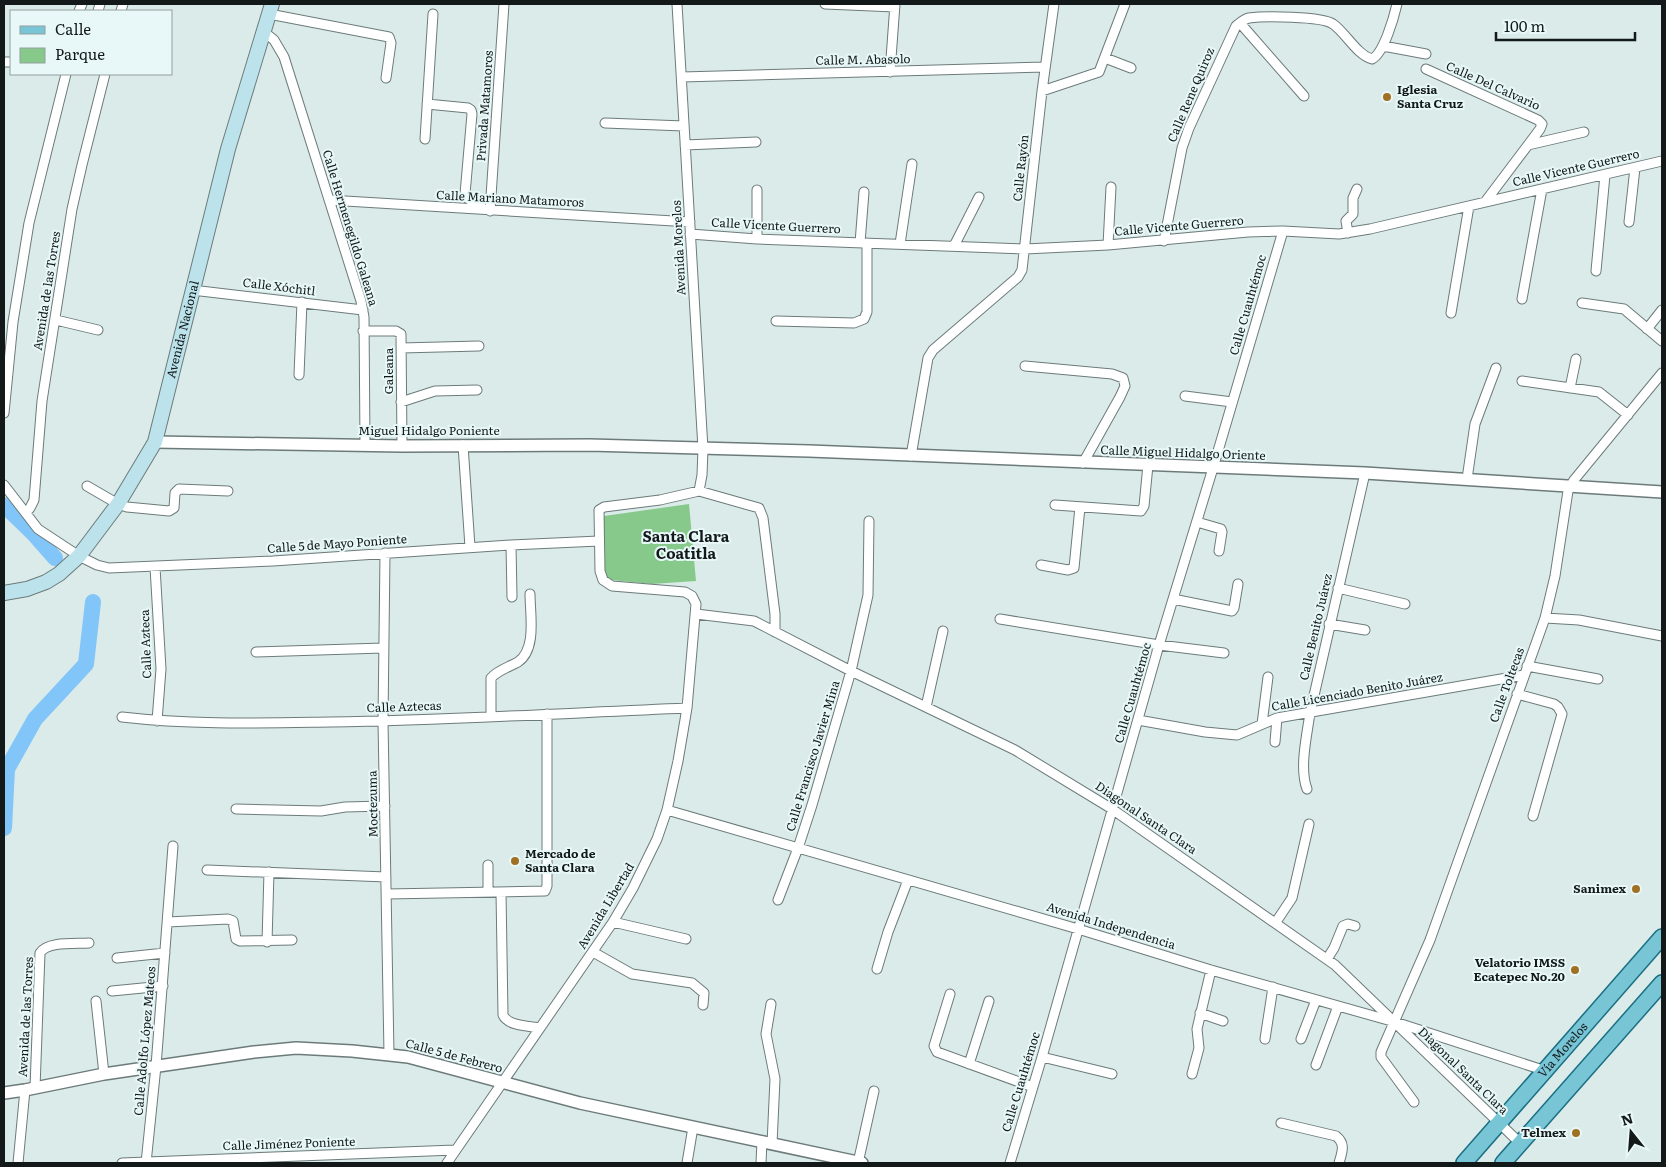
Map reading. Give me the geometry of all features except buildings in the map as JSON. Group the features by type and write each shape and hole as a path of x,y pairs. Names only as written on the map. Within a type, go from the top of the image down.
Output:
{"main road":[{"name":"Avenida Nacional","path":"4,593 27,589 46,582 59,574 79,556 118,504 155,442 228,149 270,9"},
{"name":"Vía Morelos","path":"1464,1163 1662,937"},
{"path":"1503,1163 1662,983"}],"street":[{"name":"Privada Matamoros","path":"488,210 504,4"},
{"name":"Avenida Morelos","path":"677,4 703,449 699,491"},
{"path":"824,4 895,6 890,72"},
{"name":"Calle Rayón","path":"911,456 928,358 933,350 1018,277 1024,264 1042,91 1054,4"},
{"path":"1042,91 1094,74 1101,68 1117,21 1125,4"},
{"path":"1304,96 1240,23 1249,18 1310,18 1328,21 1337,27 1365,56 1372,59 1378,55 1398,4"},
{"path":"270,9 386,36 391,40 386,78"},
{"path":"425,139 433,14"},
{"name":"Calle Rene Quiroz","path":"1164,240 1182,148 1232,31 1240,23"},
{"name":"Calle Hermenegildo Galeana","path":"263,31 274,40 284,57 363,310 365,445"},
{"path":"1382,46 1426,54"},
{"path":"1105,58 1131,68"},
{"name":"Calle M. Abasolo","path":"682,77 1045,67"},
{"name":"Calle Del Calvario","path":"1426,70 1538,120 1542,124 1485,202"},
{"path":"4,413 13,322 29,223 66,75"},
{"name":"Avenida de las Torres","path":"26,512 34,500 42,402 76,188 105,75"},
{"path":"427,104 468,108 471,110 465,194 466,198 488,210"},
{"path":"605,123 684,126"},
{"path":"1528,145 1584,132"},
{"path":"685,145 756,142"},
{"name":"Calle Vicente Guerrero","path":"690,234 757,239 1025,249 1108,245 1248,232 1348,233 1662,161"},
{"path":"900,244 912,164"},
{"path":"1629,222 1635,168"},
{"path":"1596,271 1605,175"},
{"path":"1108,245 1111,187"},
{"path":"1522,299 1542,188"},
{"path":"1348,233 1346,221 1352,214 1353,198 1357,189"},
{"path":"757,190 757,239"},
{"path":"776,321 854,322 864,319 867,312 864,192"},
{"path":"954,246 979,197"},
{"name":"Calle Mariano Matamoros","path":"329,200 690,222"},
{"path":"1451,313 1469,206"},
{"name":"Calle Cuauhtémoc","path":"1010,1163 1282,231"},
{"name":"Calle Xóchitl","path":"192,290 363,310"},
{"path":"299,375 302,302"},
{"path":"1582,303 1624,309 1662,342"},
{"path":"1647,329 1662,310"},
{"path":"56,320 98,330"},
{"name":"Galeana","path":"363,331 399,332 401,334 402,446"},
{"path":"401,348 478,346"},
{"path":"1570,388 1576,359"},
{"path":"1025,366 1112,374 1123,378 1125,384 1120,397 1082,463"},
{"path":"1467,479 1475,424 1496,368"},
{"name":"Calle Toltecas","path":"1414,1102 1380,1056 1430,940 1545,618 1555,576 1566,498 1570,486 1662,373"},
{"path":"1522,381 1599,392 1628,415"},
{"path":"401,402 435,391 477,390"},
{"path":"1185,396 1232,402"},
{"name":"Miguel Hidalgo Poniente","path":"155,442 402,446 589,446 703,449"},
{"path":"463,445 470,547"},
{"name":"Calle Miguel Hidalgo Oriente","path":"703,449 1365,473 1662,492"},
{"path":"1055,505 1143,510 1148,465"},
{"name":"Calle Benito Juárez","path":"1307,789 1304,776 1305,745 1310,713 1365,473"},
{"path":"4,485 35,526 79,556"},
{"path":"87,486 118,504 169,511 175,507 175,493 179,489 228,491"},
{"path":"599,541 598,512 601,508 660,500 699,491 755,506 761,510 763,518 775,614 775,632"},
{"path":"1041,564 1072,570 1074,567 1080,507"},
{"name":"Calle Francisco Javier Mina","path":"778,900 798,848 851,671 868,595 869,521"},
{"path":"1197,522 1220,529 1222,532 1219,551"},
{"name":"Calle 5 de Mayo Poniente","path":"79,556 97,565 109,568 155,567 511,544 599,541"},
{"name":"Avenida Libertad","path":"447,1163 613,922 645,866 667,810 687,708 696,604 692,596 685,592 606,584 600,571 599,541"},
{"path":"511,544 512,597"},
{"name":"Moctezuma","path":"385,553 383,648 389,1054"},
{"name":"Calle Azteca","path":"155,567 161,669 157,721"},
{"path":"1174,599 1232,610 1238,584"},
{"path":"1338,588 1405,604"},
{"path":"491,716 491,678 517,663 528,652 530,594"},
{"name":"Diagonal Santa Clara","path":"696,614 754,620 851,671 1016,750 1112,809 1327,959 1345,974 1520,1144"},
{"path":"1545,618 1579,620 1662,636"},
{"path":"1000,619 1160,645 1224,653"},
{"path":"1329,624 1365,630"},
{"path":"926,707 944,631"},
{"path":"256,652 383,648"},
{"path":"1526,671 1598,679"},
{"name":"Calle Licenciado Benito Juárez","path":"1138,720 1232,735 1242,733 1277,718 1526,671"},
{"path":"1262,724 1268,677"},
{"path":"1517,694 1554,704 1562,714 1533,816"},
{"name":"Calle Aztecas","path":"122,717 157,721 266,723 384,721 687,708"},
{"path":"387,894 545,891 547,886 548,714"},
{"path":"1275,742 1277,718"},
{"path":"236,809 322,811 345,807 386,806"},
{"name":"Avenida Independencia","path":"667,810 1078,929 1210,970 1395,1022 1546,1071"},
{"path":"1276,922 1292,898 1309,824"},
{"name":"Calle Adolfo López Mateos","path":"147,1163 174,846"},
{"path":"488,865 488,892"},
{"path":"207,870 386,877"},
{"path":"267,942 269,872"},
{"path":"877,969 888,932 908,880"},
{"path":"501,892 503,1015 510,1022 540,1028"},
{"path":"168,922 231,920 238,941 267,942 292,940"},
{"path":"613,922 686,940"},
{"path":"1327,959 1343,926 1348,924 1355,926"},
{"name":"Avenida de las Torres","path":"18,1163 30,1089 40,953 43,948 49,946 89,943"},
{"path":"593,952 632,974 694,983 704,993 703,1005"},
{"path":"117,958 165,953"},
{"path":"1192,1074 1199,1048 1197,1029 1210,970"},
{"path":"112,991 163,986"},
{"path":"1265,1039 1273,987"},
{"path":"950,994 935,1048 940,1054 1033,1087"},
{"path":"1301,1039 1316,1000"},
{"path":"96,1001 104,1074"},
{"path":"969,1064 989,1001"},
{"path":"761,1163 767,1143 775,1079 766,1034 772,1004"},
{"path":"1316,1066 1338,1006"},
{"path":"1200,1014 1223,1021"},
{"name":"Calle 5 de Febrero","path":"4,1093 104,1074 245,1053 296,1048 342,1050 389,1054 434,1063 580,1103 860,1163"},
{"path":"1042,1057 1112,1074"},
{"path":"860,1163 874,1091"},
{"path":"1281,1123 1336,1136 1342,1141 1343,1147 1339,1163"},
{"path":"687,1163 693,1128"},
{"name":"Calle Jiménez Poniente","path":"122,1163 240,1161 456,1150"}],"green space":[{"path":"689,504 696,581 652,584 607,578 605,574 602,519 604,516"}],"waterway":[{"path":"4,505 55,558"},
{"path":"4,828 7,769 35,719 86,664 93,602"}],"place":[{"name":"Iglesia Santa Cruz","path":"1387,97"},
{"name":"Mercado de Santa Clara","path":"515,861"},
{"name":"Sanimex","path":"1636,889"},
{"name":"Velatorio IMSS Ecatepec No.20","path":"1575,970"},
{"name":"Telmex","path":"1576,1133"}],"district":[{"name":"Santa Clara Coatitla","path":"686,546"}]}
